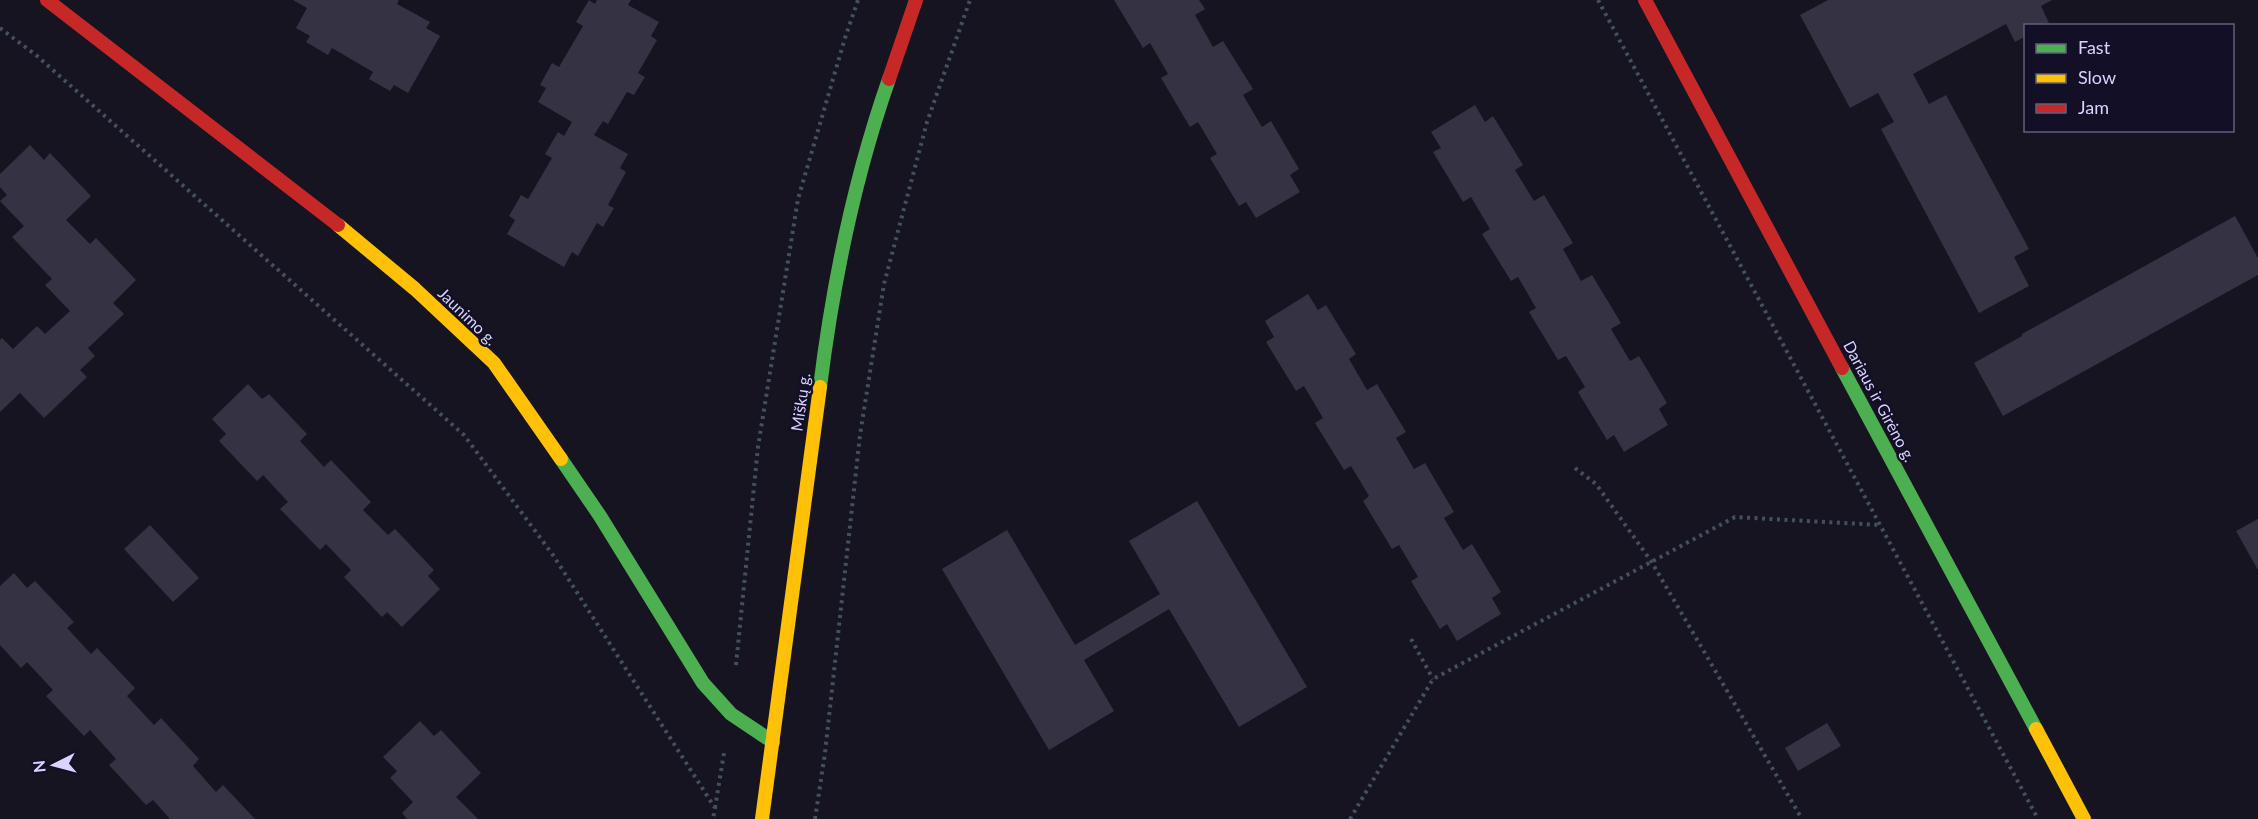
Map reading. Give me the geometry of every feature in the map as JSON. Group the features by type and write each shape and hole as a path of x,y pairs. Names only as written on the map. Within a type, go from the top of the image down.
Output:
{"street":[{"name":"Jaunimo g.","path":"46,0 292,187 415,289 494,363 600,516 703,683 731,714 773,742"},
{"name":"Miškų g.","path":"762,819 829,316 850,209 916,0"},
{"name":"Dariaus ir Girėno g.","path":"1645,0 2084,819"}],"path":[{"path":"736,667 758,447 798,199 844,38 858,0"},
{"path":"815,819 825,753 860,435 884,284 927,122 970,0"},
{"path":"1599,0 2038,819"},
{"path":"0,28 54,71 464,435 553,555 715,808"},
{"path":"1575,468 1596,484 1651,561 1802,819"},
{"path":"1350,819 1433,679 1735,517 1880,525"},
{"path":"1411,639 1433,679"},
{"path":"713,819 731,714"}],"building":[{"path":"293,0 399,0 397,4 430,22 426,28 440,36 408,93 394,85 390,91 369,79 373,72 332,48 328,55 306,42 310,36 296,28 307,8"},
{"path":"589,0 595,4 597,0 631,0 628,5 659,22 651,36 657,40 638,73 645,77 634,95 627,92 608,124 603,121 594,135 628,154 620,168 626,172 608,205 614,208 603,227 597,223 578,256 572,252 564,267 507,234 515,220 509,216 521,195 528,199 552,158 545,154 558,132 564,136 572,122 538,102 546,88 540,85 552,63 559,67 583,26 576,22"},
{"path":"1114,0 1199,0 1205,9 1195,15 1213,47 1223,41 1253,89 1243,95 1262,127 1271,121 1299,169 1290,175 1300,192 1256,218 1246,202 1239,206 1210,158 1217,154 1198,122 1190,127 1161,78 1168,74 1150,43 1143,48"},
{"path":"1828,0 2052,0 2041,6 2049,23 2024,24 2024,37 2015,42 2006,24 1913,74 1929,104 1946,95 2029,249 2014,257 2029,286 1979,313 1881,129 1894,122 1878,93 1850,108 1800,15"},
{"path":"1475,105 1485,122 1493,116 1523,165 1515,170 1534,201 1544,195 1573,243 1563,249 1581,281 1592,275 1621,323 1611,329 1630,361 1639,356 1667,403 1659,409 1668,425 1624,452 1614,435 1607,440 1578,392 1585,387 1566,356 1558,360 1529,312 1536,308 1518,277 1511,281 1482,234 1490,229 1471,197 1463,202 1433,152 1441,148 1431,132"},
{"path":"30,145 44,160 50,153 91,196 66,220 90,244 96,238 136,280 113,303 124,314 88,348 95,356 80,370 87,377 44,418 20,393 0,412 0,340 2,338 13,349 37,326 45,334 70,311 45,285 52,279 12,237 24,226 0,201 7,195 0,187 0,174"},
{"path":"2235,216 2258,258 2258,275 2003,416 1974,363"},
{"path":"1308,294 1318,310 1326,305 1356,354 1349,359 1367,390 1377,384 1406,432 1396,438 1414,469 1425,463 1454,512 1444,518 1463,550 1472,544 1501,592 1492,598 1501,614 1457,641 1447,624 1440,629 1411,581 1418,577 1399,545 1392,549 1363,501 1369,496 1351,466 1344,470 1315,423 1323,418 1304,386 1296,391 1266,342 1274,337 1265,321"},
{"path":"248,384 262,399 269,394 307,434 300,441 324,467 331,460 371,502 363,510 388,535 395,529 434,570 428,576 440,589 402,627 387,612 382,617 344,577 351,570 326,544 320,550 280,509 288,502 263,475 257,481 219,441 226,434 212,419"},
{"path":"1197,501 1307,687 1239,727 1169,609 1084,660 1114,711 1049,750 942,569 1007,530 1075,645 1160,594 1129,541"},
{"path":"2258,519 2258,570 2236,531"},
{"path":"150,525 199,578 173,602 124,549"},
{"path":"14,573 27,588 35,581 74,622 67,628 91,654 97,648 135,688 127,696 154,725 161,718 199,759 193,766 216,792 223,785 255,819 170,819 153,800 146,805 109,765 116,759 90,730 84,736 46,696 53,690 27,662 21,668 0,645 0,586"},
{"path":"420,721 434,736 441,730 481,773 456,797 478,819 407,819 402,813 413,802 390,778 397,771 383,757"},
{"path":"1827,723 1841,746 1798,771 1785,748"}],"traffic: fast":[{"path":"820,387 831,309 846,231 865,155 889,79"},
{"path":"1842,368 2036,729"},
{"path":"561,459 600,516 703,683 731,714 773,742"}],"traffic: slow":[{"path":"338,225 415,289 494,363 561,459"},
{"path":"762,819 820,387"},
{"path":"2036,729 2084,819"}],"traffic: jam":[{"path":"47,0 338,225"},
{"path":"889,79 916,0"},
{"path":"1645,0 1842,368"}]}
